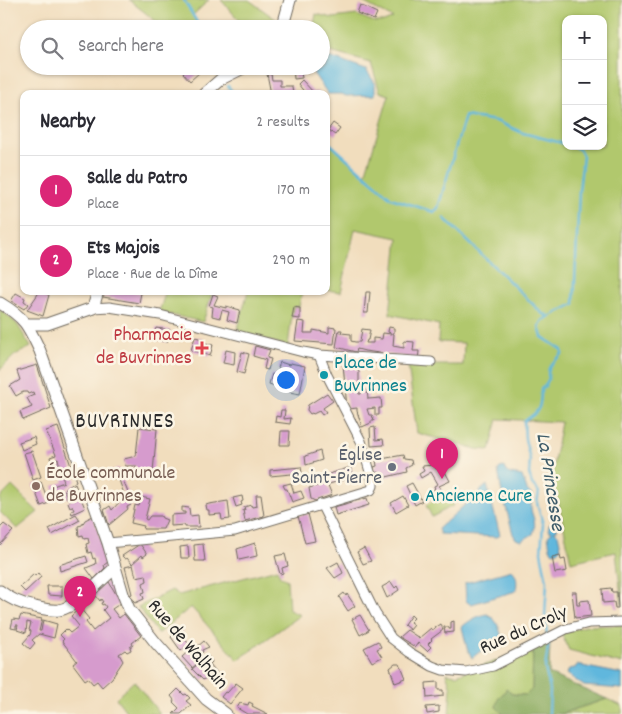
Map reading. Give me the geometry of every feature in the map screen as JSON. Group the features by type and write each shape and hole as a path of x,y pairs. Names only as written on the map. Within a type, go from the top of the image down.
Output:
{"street":[{"path":"284,20 290,0"},
{"path":"209,90 221,79 229,75"},
{"path":"93,308 97,295"},
{"path":"0,304 16,313 27,324 48,324 93,308 109,307 160,315 319,355 431,362"},
{"name":"Rue de Walhain","path":"27,324 40,351 108,543 126,601 142,626 206,700 226,714"},
{"path":"108,543 235,531 369,491 373,486 361,441 327,375 319,355"},
{"name":"Rue du Croly","path":"322,504 387,633 400,646 432,666 455,672 481,670 493,666 566,629 589,623 622,622"},
{"path":"0,590 21,604 46,610 60,610 76,602 116,568"}],"green space":[{"path":"129,0 209,0 193,15 196,20 155,20"},
{"path":"221,0 249,0 277,20 239,20"},
{"path":"359,0 622,0 622,605 616,552 571,562 559,504 550,485 561,422 498,419 490,450 476,449 417,433 408,365 463,365 464,343 438,342 439,325 390,314 398,238 355,229 341,292 330,291 330,144 365,175 389,95 380,92 371,63 330,52 330,20 315,20 316,14 333,18 357,15 374,22 384,22 393,18"},
{"path":"165,295 212,295 203,322 159,312"},
{"path":"247,295 301,295 299,307 293,307 288,346 237,332"},
{"path":"0,309 17,324 31,347 15,355 0,370"},
{"path":"12,486 38,512 17,529 0,512 0,498"},
{"path":"447,493 454,505 432,517 426,505"},
{"path":"277,569 280,576 287,580 289,610 300,615 238,660 191,607 158,634 138,607 172,590 179,595"},
{"path":"622,625 622,664 569,650 561,633 586,626"},
{"path":"550,639 549,674 607,699 560,714 503,714 496,707 498,699 507,689 512,694 526,695 532,689 533,648"},
{"path":"533,648 532,689 526,695 512,694 506,689 496,707 503,714 449,714 451,688 446,673 456,675"},
{"path":"134,681 160,714 128,714 116,698"},
{"path":"607,699 622,706 622,714 560,714"}],"water":[{"path":"330,57 366,70 375,83 375,95 346,96 330,94 330,90 325,90 314,75 330,75"},
{"path":"504,467 509,473 522,476 527,490 532,495 533,534 521,541 516,539 513,534 501,488 498,470"},
{"path":"487,485 500,535 498,537 440,534 438,529"},
{"path":"551,523 557,526 557,530 554,531 558,534 561,548 558,551 552,552 548,536 552,532 548,530"},
{"path":"512,570 517,582 516,591 470,604 466,601 465,583"},
{"path":"487,614 497,623 504,646 502,648 494,641 485,641 482,650 472,658 467,648 462,627 474,619"},
{"path":"577,665 622,674 622,689 584,686 567,674 569,669 575,668"}],"building":[{"path":"360,5 377,13 374,20 357,13"},
{"path":"185,75 197,75 190,81"},
{"path":"267,75 271,75 272,80 280,80 280,86 292,86 292,90 270,90"},
{"path":"294,75 301,75 302,78 294,79"},
{"path":"302,80 311,90 303,90 298,84"},
{"path":"333,123 340,128 335,135 330,131"},
{"path":"366,292 370,292 368,313 364,313"},
{"path":"16,293 25,298 24,301 28,304 24,309 11,301"},
{"path":"37,295 49,295 43,316 27,310"},
{"path":"102,295 141,295 139,303 103,297"},
{"path":"213,295 218,296 214,305 240,310 237,323 227,320 229,312 222,310 220,318 212,316 213,307 209,306"},
{"path":"294,307 300,308 300,319 292,318"},
{"path":"298,321 305,322 304,333 313,333 313,330 329,333 329,327 336,328 334,344 295,341"},
{"path":"389,327 394,328 394,333 392,333 394,334 393,346 404,348 404,341 414,342 413,351 419,351 418,361 400,356 357,349 356,352 336,347 339,330 342,330 341,333 351,334 351,341 360,342 362,329 370,330 366,343 373,343 373,338 382,339 383,333 391,334 388,332"},
{"path":"156,328 170,330 167,342 153,339"},
{"path":"195,337 203,339 202,342 213,345 210,356 191,350"},
{"path":"255,346 270,350 267,358 271,359 268,370 264,369 266,360 253,356"},
{"path":"226,350 235,352 234,365 223,363"},
{"path":"242,352 249,354 244,374 237,372"},
{"path":"348,360 355,360 356,370 359,370 359,394 361,394 362,390 367,390 368,399 381,398 382,408 379,408 379,415 375,415 375,408 367,409 374,421 362,427 357,408 347,408 343,364 348,363"},
{"path":"280,362 289,365 290,363 305,366 300,394 289,392 290,390 285,389 286,375 288,376 289,373 278,368"},
{"path":"37,365 51,408 23,420 20,412 32,407 27,398 34,395 33,392 28,394 23,392 16,396 10,386 20,380 17,371"},
{"path":"272,374 281,377 278,387 269,384"},
{"path":"327,393 333,401 323,408 326,412 322,415 319,411 310,414 307,410 308,405"},
{"path":"281,410 285,410 284,419 291,418 290,424 275,422 276,416 280,417"},
{"path":"58,427 76,481 56,497 53,486 64,482 58,459 51,461 50,457 56,455 46,431"},
{"path":"139,427 157,429 153,472 135,472 136,466 125,466 124,459 136,456"},
{"path":"375,427 376,440 383,439 384,445 371,446 370,428"},
{"path":"281,431 290,431 289,445 280,445"},
{"path":"34,437 36,444 22,450 19,442"},
{"path":"32,451 41,477 33,480 24,453"},
{"path":"320,451 322,460 306,465 305,456"},
{"name":"Église Saint-Pierre","path":"403,455 404,459 411,460 412,465 406,468 407,472 382,478 379,472 375,473 376,460"},
{"path":"434,465 436,469 442,466 450,481 439,486 443,492 436,495 433,490 435,489 434,486 438,484 431,472 421,478 419,474 424,471 422,466"},
{"path":"301,467 302,473 270,476 270,470"},
{"path":"351,467 354,477 329,484 326,475"},
{"path":"118,468 129,495 125,497 118,477 114,479 111,471"},
{"path":"41,482 49,503 41,506 33,485"},
{"path":"291,483 294,493 301,491 304,498 292,502 287,489 283,485"},
{"path":"327,483 332,495 315,501 311,499 309,488"},
{"name":"Ancienne Cure","path":"412,483 422,501 415,505 406,486"},
{"path":"75,484 85,508 72,514 71,511 74,510 68,502 72,497 67,498 65,492"},
{"path":"256,495 261,495 264,516 245,521 244,507 257,506"},
{"path":"242,496 242,505 236,507 233,498"},
{"path":"403,496 408,505 396,512 391,503"},
{"path":"124,497 131,505 109,525 104,510 110,506 112,510"},
{"path":"141,497 150,499 145,519 147,520 150,516 161,516 167,520 163,529 143,529 144,526 131,523 135,505 139,506"},
{"path":"367,498 369,505 336,515 334,507"},
{"path":"228,501 230,519 222,520 221,514 209,515 206,505"},
{"path":"182,507 189,508 190,516 198,515 199,527 171,526 171,515 185,514 185,512 182,512"},
{"path":"76,514 80,520 52,535 49,529"},
{"path":"308,514 315,541 305,543 298,516"},
{"path":"93,516 108,562 94,579 86,568 96,564 95,558 93,559 91,552 88,553 86,544 89,543 88,538 84,539 83,535 79,536 78,526"},
{"path":"4,524 13,531 0,545 0,528"},
{"path":"255,543 257,556 239,560 237,549"},
{"path":"140,544 147,554 143,557 142,555 132,564 127,558 125,559 122,556"},
{"path":"203,544 205,561 195,561 194,545"},
{"path":"188,546 189,558 181,558 180,547"},
{"path":"364,548 371,561 363,564 357,552"},
{"path":"285,554 288,566 282,568 283,573 280,574 275,556"},
{"path":"560,555 561,560 565,559 567,571 555,573 552,557"},
{"path":"86,556 88,562 60,571 59,565"},
{"path":"338,562 343,573 335,578 327,568"},
{"path":"133,565 136,577 146,575 147,581 143,583 145,592 142,593 144,599 135,603 130,595 132,594 125,567"},
{"path":"38,573 41,577 25,592 20,587 34,574 35,576"},
{"path":"106,582 109,582 121,603 112,609 119,618 124,614 141,636 132,643 131,650 127,652 125,650 119,654 123,661 112,678 102,687 97,681 93,684 88,678 85,680 73,664 77,661 62,641 64,639 60,635 66,629 70,633 79,626 71,616 80,608 89,619 86,622 93,631 109,618 103,610 106,607 104,604 102,605 101,599 100,601 96,596 93,599 90,596"},
{"path":"391,582 399,590 387,598 382,587"},
{"path":"47,586 62,586 62,596 48,595"},
{"path":"611,588 612,592 617,592 618,608 615,608 614,602 603,603 602,589"},
{"path":"572,592 576,592 577,605 580,605 579,601 589,600 591,616 575,618"},
{"path":"344,593 346,596 347,594 355,606 348,611 339,597"},
{"path":"21,615 42,619 39,631 41,631 43,620 57,624 54,638 39,634 32,640 35,643 30,649 23,643 30,635 31,623 27,622 26,633 17,630 18,625 16,625 16,629 11,628 13,619 19,620"},
{"path":"360,615 369,630 360,635 352,619"},
{"path":"411,615 414,618 410,622 414,625 410,630 404,625"},
{"path":"454,621 454,632 445,633 444,627 451,629 451,622"},
{"path":"441,624 443,630 431,639 428,644 431,647 427,651 418,643 415,647 399,637 407,630 419,638 431,628 432,630"},
{"path":"182,627 181,631 184,634 182,636 189,644 181,651 171,637"},
{"path":"204,641 209,647 202,650 203,652 198,656 202,660 192,668 182,657 190,650 188,647 193,643 197,647"},
{"path":"378,641 381,647 377,649 382,657 372,662 364,648"},
{"path":"208,656 210,659 203,665 206,668 205,665 211,660 210,664 217,673 209,680 207,677 203,680 192,669"},
{"path":"395,664 400,664 406,679 395,683 390,668"},
{"path":"438,682 438,690 443,690 443,696 427,698 426,683"},
{"path":"236,683 243,688 230,704 221,697"},
{"path":"178,689 190,698 186,701 191,705 181,714 173,714 179,708 173,702 174,700 171,696"},
{"path":"249,702 253,704 252,706 268,714 247,714 237,708 240,703 248,705"},
{"path":"439,706 439,712 427,714 426,707"}],"waterway":[{"name":"La Princesse","path":"184,0 196,20"},
{"name":"La Princesse","path":"228,86 231,90"},
{"name":"La Princesse","path":"330,144 391,198 434,212 438,208 465,116 496,121 523,133 562,143"},
{"name":"La Princesse","path":"547,635 545,615 547,582 541,552 543,524 537,503 539,492 532,484 529,474 530,460 525,439 524,421 539,408 541,389 549,378 548,371 562,354 562,350 542,337 539,327 543,320 574,304 579,191 583,156 580,150"},
{"path":"444,218 543,314 547,315 546,319"},
{"name":"La Princesse","path":"549,641 545,668 550,690 549,714"}],"place":[{"name":"Pharmacie de Buvrinnes","path":"202,348"},
{"name":"Place de Buvrinnes","path":"324,375"},
{"name":"Église Saint-Pierre","path":"392,467"},
{"name":"Salle du Patro","path":"442,479"},
{"name":"École communale de Buvrinnes","path":"36,486"},
{"name":"Ancienne Cure","path":"415,497"},
{"name":"Ets Majois","path":"80,617"}],"district":[{"name":"BUVRINNES","path":"125,422"}]}
